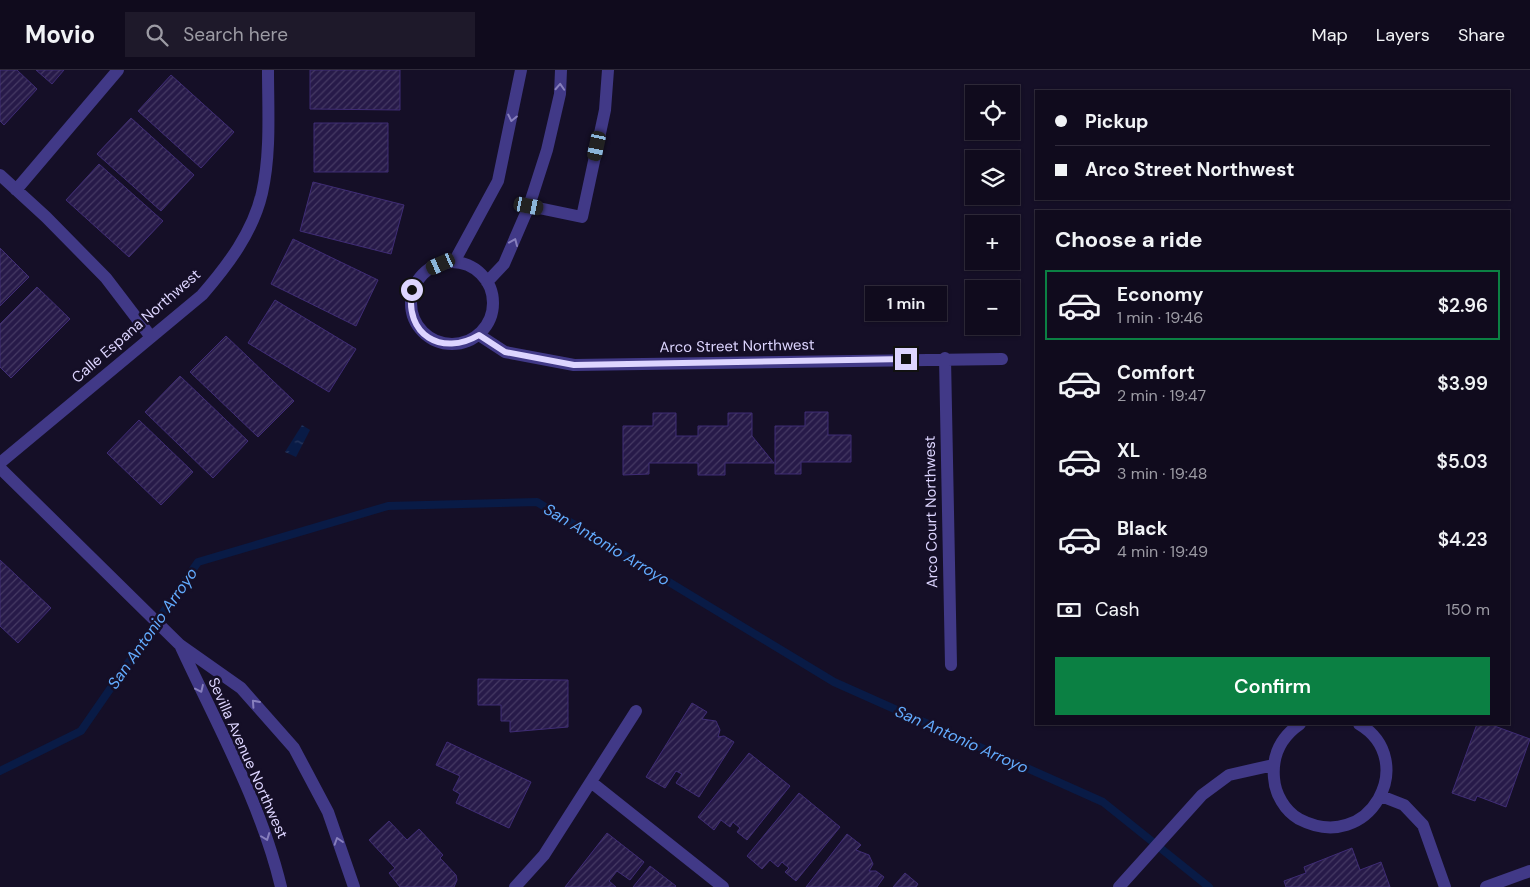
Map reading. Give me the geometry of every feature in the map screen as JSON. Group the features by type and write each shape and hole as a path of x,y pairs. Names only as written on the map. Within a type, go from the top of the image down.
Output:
{"street":[{"path":"16,190 118,70"},
{"name":"Calle Espana Northwest","path":"0,463 202,294 227,266 249,229 262,194 268,156 268,70"},
{"path":"454,262 498,180 521,70"},
{"path":"487,282 504,264 529,206 547,150 560,94 561,70"},
{"path":"529,206 582,217 605,110 608,70"},
{"path":"0,176 46,217 106,278 151,338"},
{"path":"454,262 467,265 479,272 487,282 492,296 493,310 488,323 479,335 468,342 454,345 441,344 424,333 412,317 410,304 412,290 418,278 435,266 454,262"},
{"name":"Arco Street Northwest","path":"479,335 505,352 574,365 945,358 1002,359"},
{"name":"Arco Court Northwest","path":"945,358 951,665"},
{"name":"Sevilla Avenue Northwest","path":"0,468 180,644 241,688 294,748 328,812 354,887"},
{"name":"Sevilla Avenue Northwest","path":"180,644 249,794 275,862 281,887"},
{"path":"515,887 544,855 636,711"},
{"path":"1299,725 1290,731 1278,746 1273,765 1274,785 1282,803 1294,816 1311,825 1331,828 1353,824 1369,812 1381,796 1386,777 1384,757 1376,739 1361,725"},
{"path":"1122,884 1202,795 1229,775 1273,765"},
{"path":"591,782 723,887"},
{"path":"1381,796 1404,805 1423,825 1445,887"},
{"path":"1486,887 1530,870"}],"water":[{"path":"302,425 310,430 296,457 285,452"}],"building":[{"path":"0,70 17,70 37,89 4,125 0,121"},
{"path":"36,70 64,70 52,84"},
{"path":"310,70 400,70 400,110 310,109"},
{"path":"171,75 234,132 201,168 138,111"},
{"path":"131,118 194,175 161,211 97,154"},
{"path":"314,123 388,123 388,172 314,172"},
{"path":"99,164 163,221 129,257 66,200"},
{"path":"313,182 404,205 391,254 300,231"},
{"path":"293,239 378,280 356,326 271,284"},
{"path":"0,248 29,277 0,306"},
{"path":"37,287 70,319 11,378 0,367 0,324"},
{"path":"275,300 356,349 329,392 248,343"},
{"path":"226,336 294,401 258,437 190,372"},
{"path":"180,376 248,441 213,478 145,412"},
{"path":"805,412 828,412 828,435 851,435 851,462 801,462 801,474 775,474 775,426 805,426"},
{"path":"653,413 676,413 676,436 698,436 698,426 728,426 728,413 752,413 752,436 774,463 725,463 725,475 698,475 698,463 649,463 649,474 623,475 623,426 653,426"},
{"path":"139,420 193,472 161,505 107,453"},
{"path":"0,560 51,608 18,643 0,626"},
{"path":"478,679 568,680 568,727 510,732 510,721 501,721 501,705 478,705"},
{"path":"692,703 707,712 702,719 716,721 720,730 718,737 724,736 734,742 699,797 676,783 682,774 676,771 665,788 646,777"},
{"path":"1477,725 1492,725 1530,739 1506,807 1477,796 1475,801 1452,793"},
{"path":"447,742 531,782 509,828 456,803 460,794 453,790 460,776 436,765"},
{"path":"749,753 790,786 747,840 737,832 740,828 733,822 730,827 721,820 714,830 698,817"},
{"path":"799,793 840,827 796,881 785,872 789,868 782,862 778,867 770,860 762,869 747,856"},
{"path":"389,821 407,840 419,829 443,855 440,858 456,875 457,880 454,887 400,887 389,873 395,868 369,840"},
{"path":"607,833 644,862 630,880 617,871 609,881 616,887 565,887"},
{"path":"847,834 861,845 856,850 869,855 873,864 869,871 876,871 884,877 877,887 806,887"},
{"path":"1352,848 1360,870 1381,862 1390,887 1286,887 1284,881 1306,873 1304,867"},
{"path":"650,866 676,886 633,887"},
{"path":"905,873 918,884 916,887 893,887"}],"waterway":[{"name":"San Antonio Arroyo","path":"0,771 81,731 198,562 388,506 537,502 834,682 1103,802 1209,887"}],"route":[{"path":"412,290 410,304 412,317 419,329 429,338 441,344 454,345 468,342 479,335 505,352 574,365 906,359"}]}
